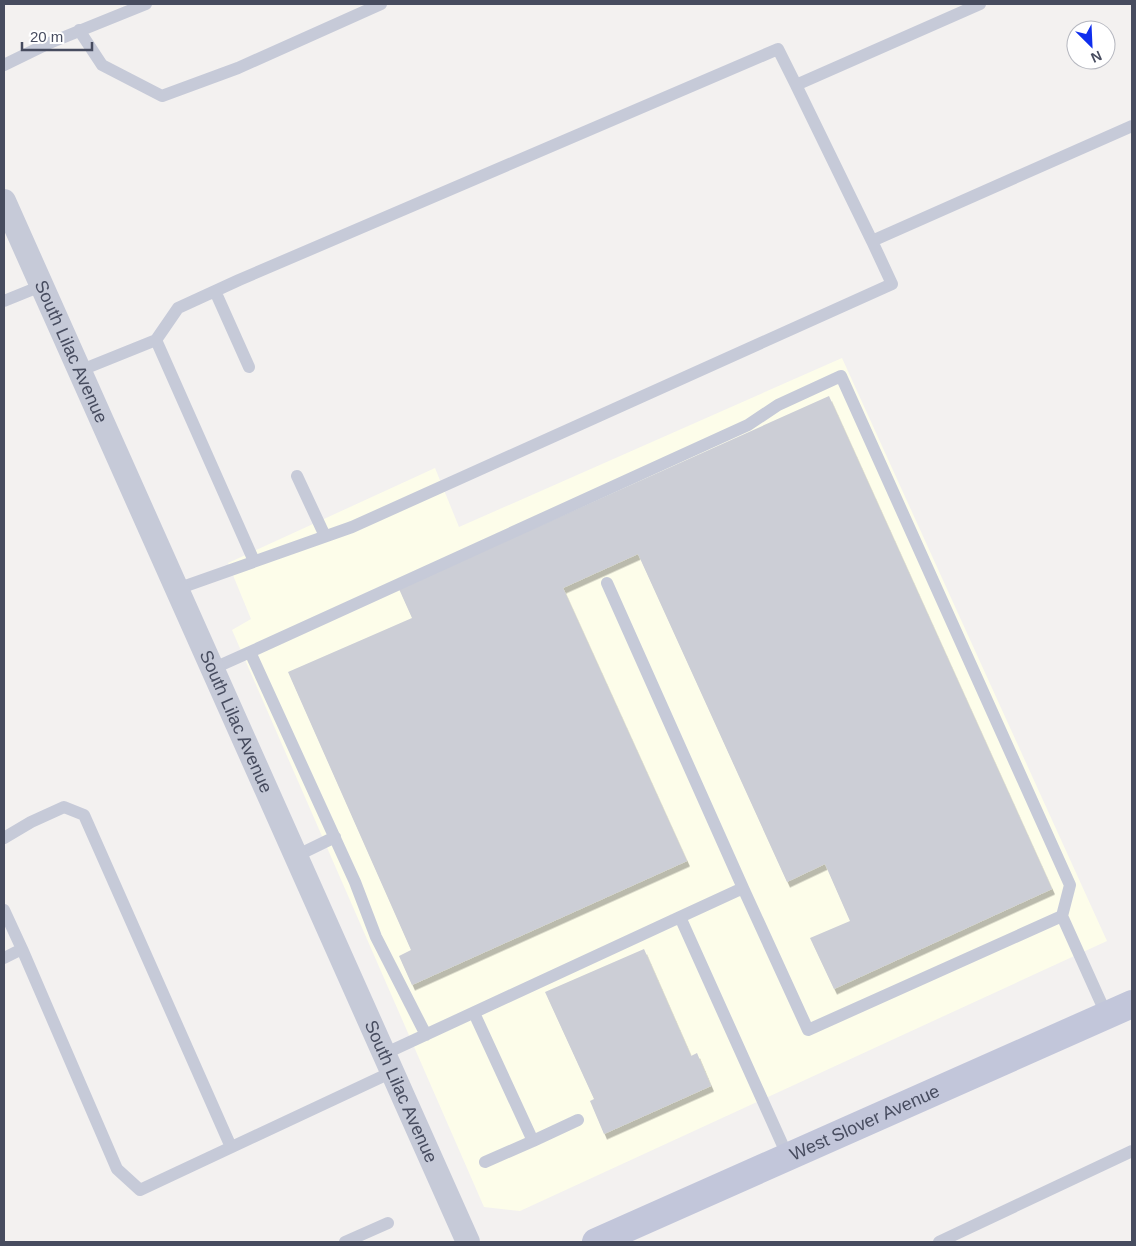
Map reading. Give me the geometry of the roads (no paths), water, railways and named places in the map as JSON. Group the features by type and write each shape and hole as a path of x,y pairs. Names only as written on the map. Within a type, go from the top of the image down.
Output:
{"main road":[{"name":"West Slover Avenue","path":"596,1242 1132,1004"}],"street":[{"name":"South Lilac Avenue","path":"4,201 468,1242"}],"lane":[{"path":"4,65 79,30 146,4"},
{"path":"79,30 102,65 162,96 238,68 380,4"},
{"path":"796,84 980,4"},
{"path":"79,370 156,340 178,308 215,291 778,49 892,284 370,518 326,536 177,589"},
{"path":"872,241 1132,126"},
{"path":"4,301 41,286"},
{"path":"215,291 249,367"},
{"path":"156,340 254,561"},
{"path":"212,669 748,425 778,405 841,376 1070,884 1062,916 1107,1016"},
{"path":"297,476 326,536"},
{"path":"607,583 808,1030 1062,916"},
{"path":"250,652 355,882 376,938 426,1035"},
{"path":"4,838 31,822 64,807 84,815 231,1147"},
{"path":"296,856 335,837"},
{"path":"4,910 117,1169 140,1190 231,1147 388,1063 426,1035 743,888"},
{"path":"680,917 788,1157"},
{"path":"4,958 22,949"},
{"path":"474,1013 532,1141"},
{"path":"485,1162 578,1120"},
{"path":"939,1242 1132,1151"},
{"path":"345,1242 388,1223"}]}
